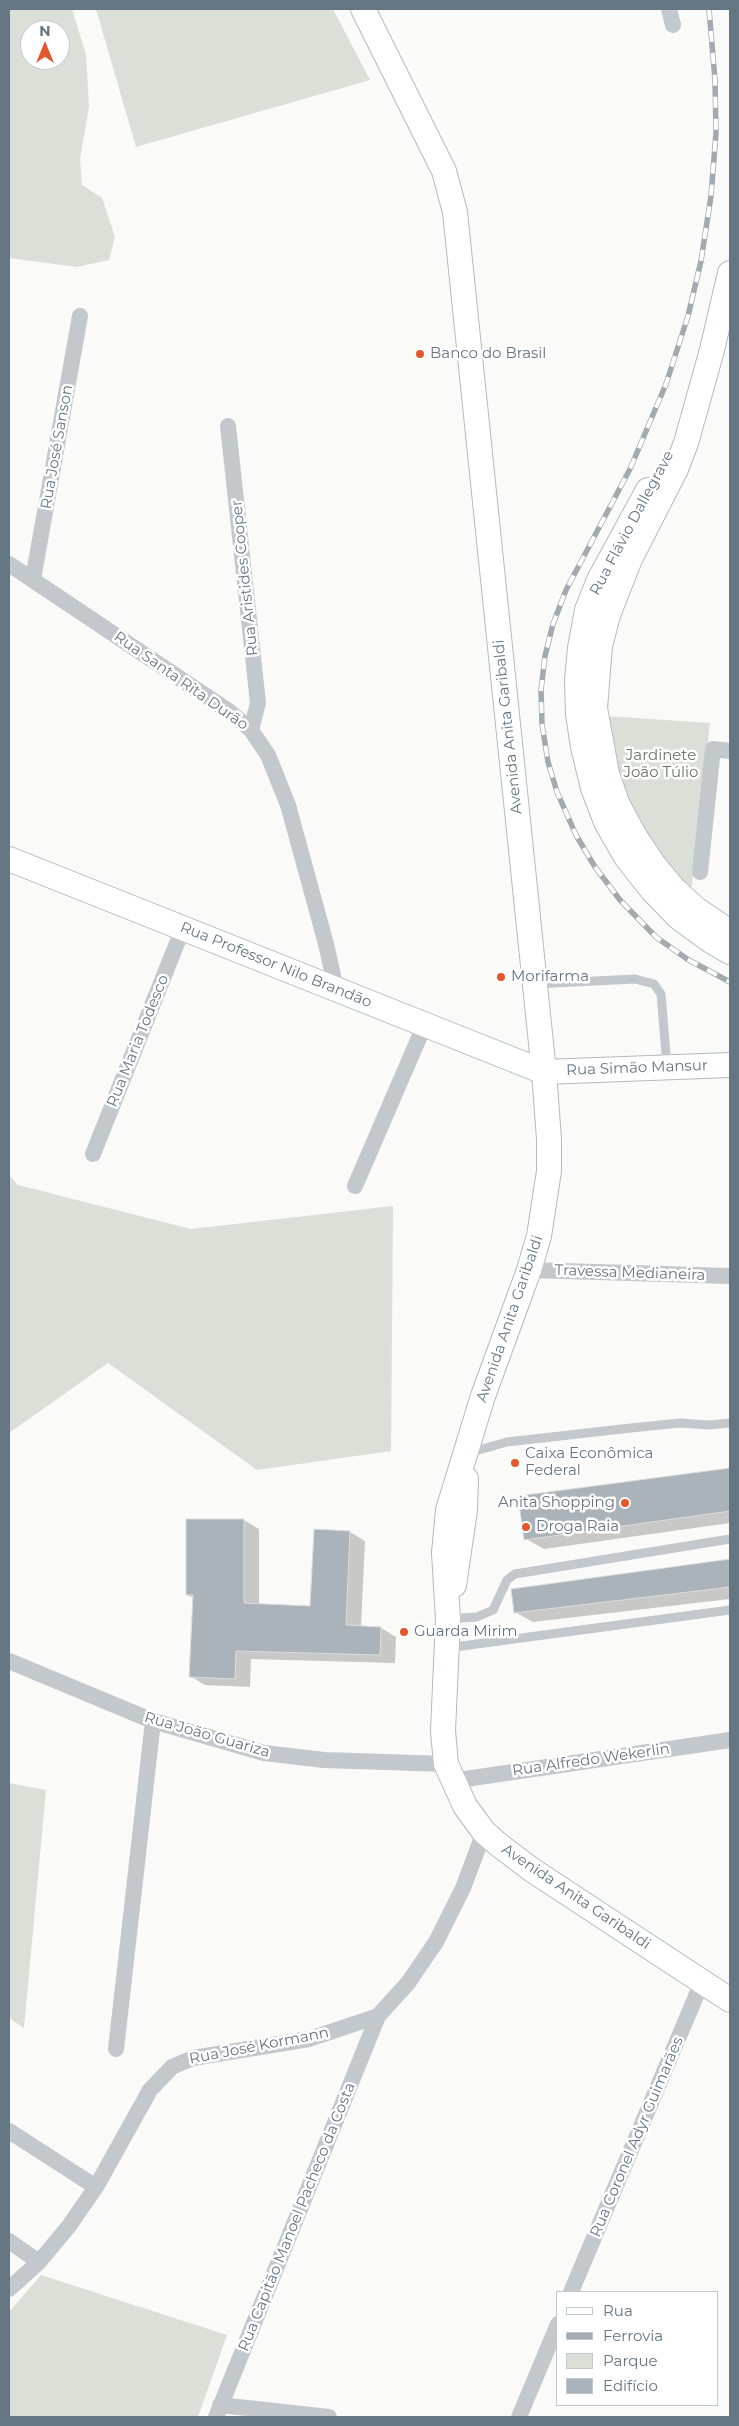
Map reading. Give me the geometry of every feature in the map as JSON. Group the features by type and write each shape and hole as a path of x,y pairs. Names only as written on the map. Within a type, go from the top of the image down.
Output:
{"main road":[{"name":"Avenida Anita Garibaldi","path":"363,9 444,171 455,212 544,1072 549,1171 545,1204 529,1270 483,1396 448,1510 444,1553 448,1619 443,1731 449,1773 465,1806 484,1832 532,1870 730,2000"},
{"name":"Rua Flávio Dallegrave","path":"730,273 712,350 686,443 676,469 630,559 608,615 600,646 595,708 608,774 618,805 634,835 654,865 674,889 696,909 730,932"},
{"name":"Rua Flávio Dallegrave","path":"697,401 616,547 587,610 580,648 577,680 578,714 583,747 593,788 606,822 626,858 652,890 678,917 730,952"},
{"name":"Rua Professor Nilo Brandão","path":"9,859 544,1072"},
{"name":"Rua Simão Mansur","path":"544,1072 730,1065"}],"street":[{"path":"669,9 674,25"},
{"name":"Rua José Sanson","path":"33,579 80,316"},
{"name":"Rua Aristides Cooper","path":"228,426 258,703 251,730"},
{"name":"Rua Santa Rita Durão","path":"9,564 222,707 251,730 268,755 288,806 326,944 336,989"},
{"path":"700,872 713,749 730,750"},
{"name":"Rua Maria Todesco","path":"93,1154 184,928"},
{"path":"355,1186 424,1024"},
{"name":"Travessa Medianeira","path":"529,1270 730,1276"},
{"name":"Rua João Guariza","path":"9,1661 153,1721 238,1746 290,1757 449,1773"},
{"path":"116,2050 153,1721"},
{"name":"Rua Alfredo Wekerlin","path":"449,1773 730,1740"},
{"name":"Rua José Kormann","path":"9,2289 39,2262 69,2226 96,2187 150,2090 172,2067 193,2058 309,2039 378,2016 408,1983 436,1942 463,1888 484,1832"},
{"name":"Rua Coronel Adyr Guimarães","path":"571,2291 702,1982"},
{"name":"Rua Capitão Manoel Pacheco da Costa","path":"218,2411 378,2016"},
{"path":"9,2131 96,2187"},
{"path":"9,2241 39,2262"},
{"path":"518,2417 556,2329"},
{"path":"218,2411 328,2417"}],"lane":[{"path":"534,984 635,979 654,984 661,994 667,1066"},
{"path":"466,1454 507,1442 680,1423 709,1425 730,1423"},
{"path":"448,1619 477,1617 493,1610 507,1580 515,1574 730,1539"},
{"path":"447,1648 730,1610"}],"green space":[{"path":"9,9 72,9 86,55 89,107 80,159 82,185 102,198 115,237 109,260 77,267 9,258"},
{"path":"96,9 333,9 370,80 136,147"},
{"name":"Jardinete João Túlio","path":"605,716 710,723 691,892 649,839 620,783"},
{"path":"9,1175 18,1185 191,1229 393,1206 391,1451 257,1470 108,1363 9,1433"},
{"path":"9,1783 46,1790 24,2028 9,2018"},
{"path":"41,2275 227,2335 198,2417 9,2417 9,2312"}],"building":[{"name":"Anita Shopping","path":"730,1468 730,1511 524,1540 518,1496"},
{"path":"186,1519 244,1519 244,1603 310,1606 314,1529 350,1531 346,1625 381,1627 380,1655 236,1651 235,1679 189,1677 193,1595 186,1595"},
{"path":"730,1559 730,1587 514,1613 511,1589"}],"railway":[{"path":"709,9 715,80 716,133 711,196 701,261 688,316 666,384 630,469 566,590 553,624 545,656 541,690 542,724 548,762 557,792 576,835 595,867 620,900 656,937 687,959 730,982"}],"place":[{"name":"Banco do Brasil","path":"420,354"},
{"name":"Morifarma","path":"501,977"},
{"name":"Caixa Econômica Federal","path":"515,1463"},
{"name":"Anita Shopping","path":"625,1503"},
{"name":"Droga Raia","path":"526,1527"},
{"name":"Guarda Mirim","path":"404,1632"}]}
